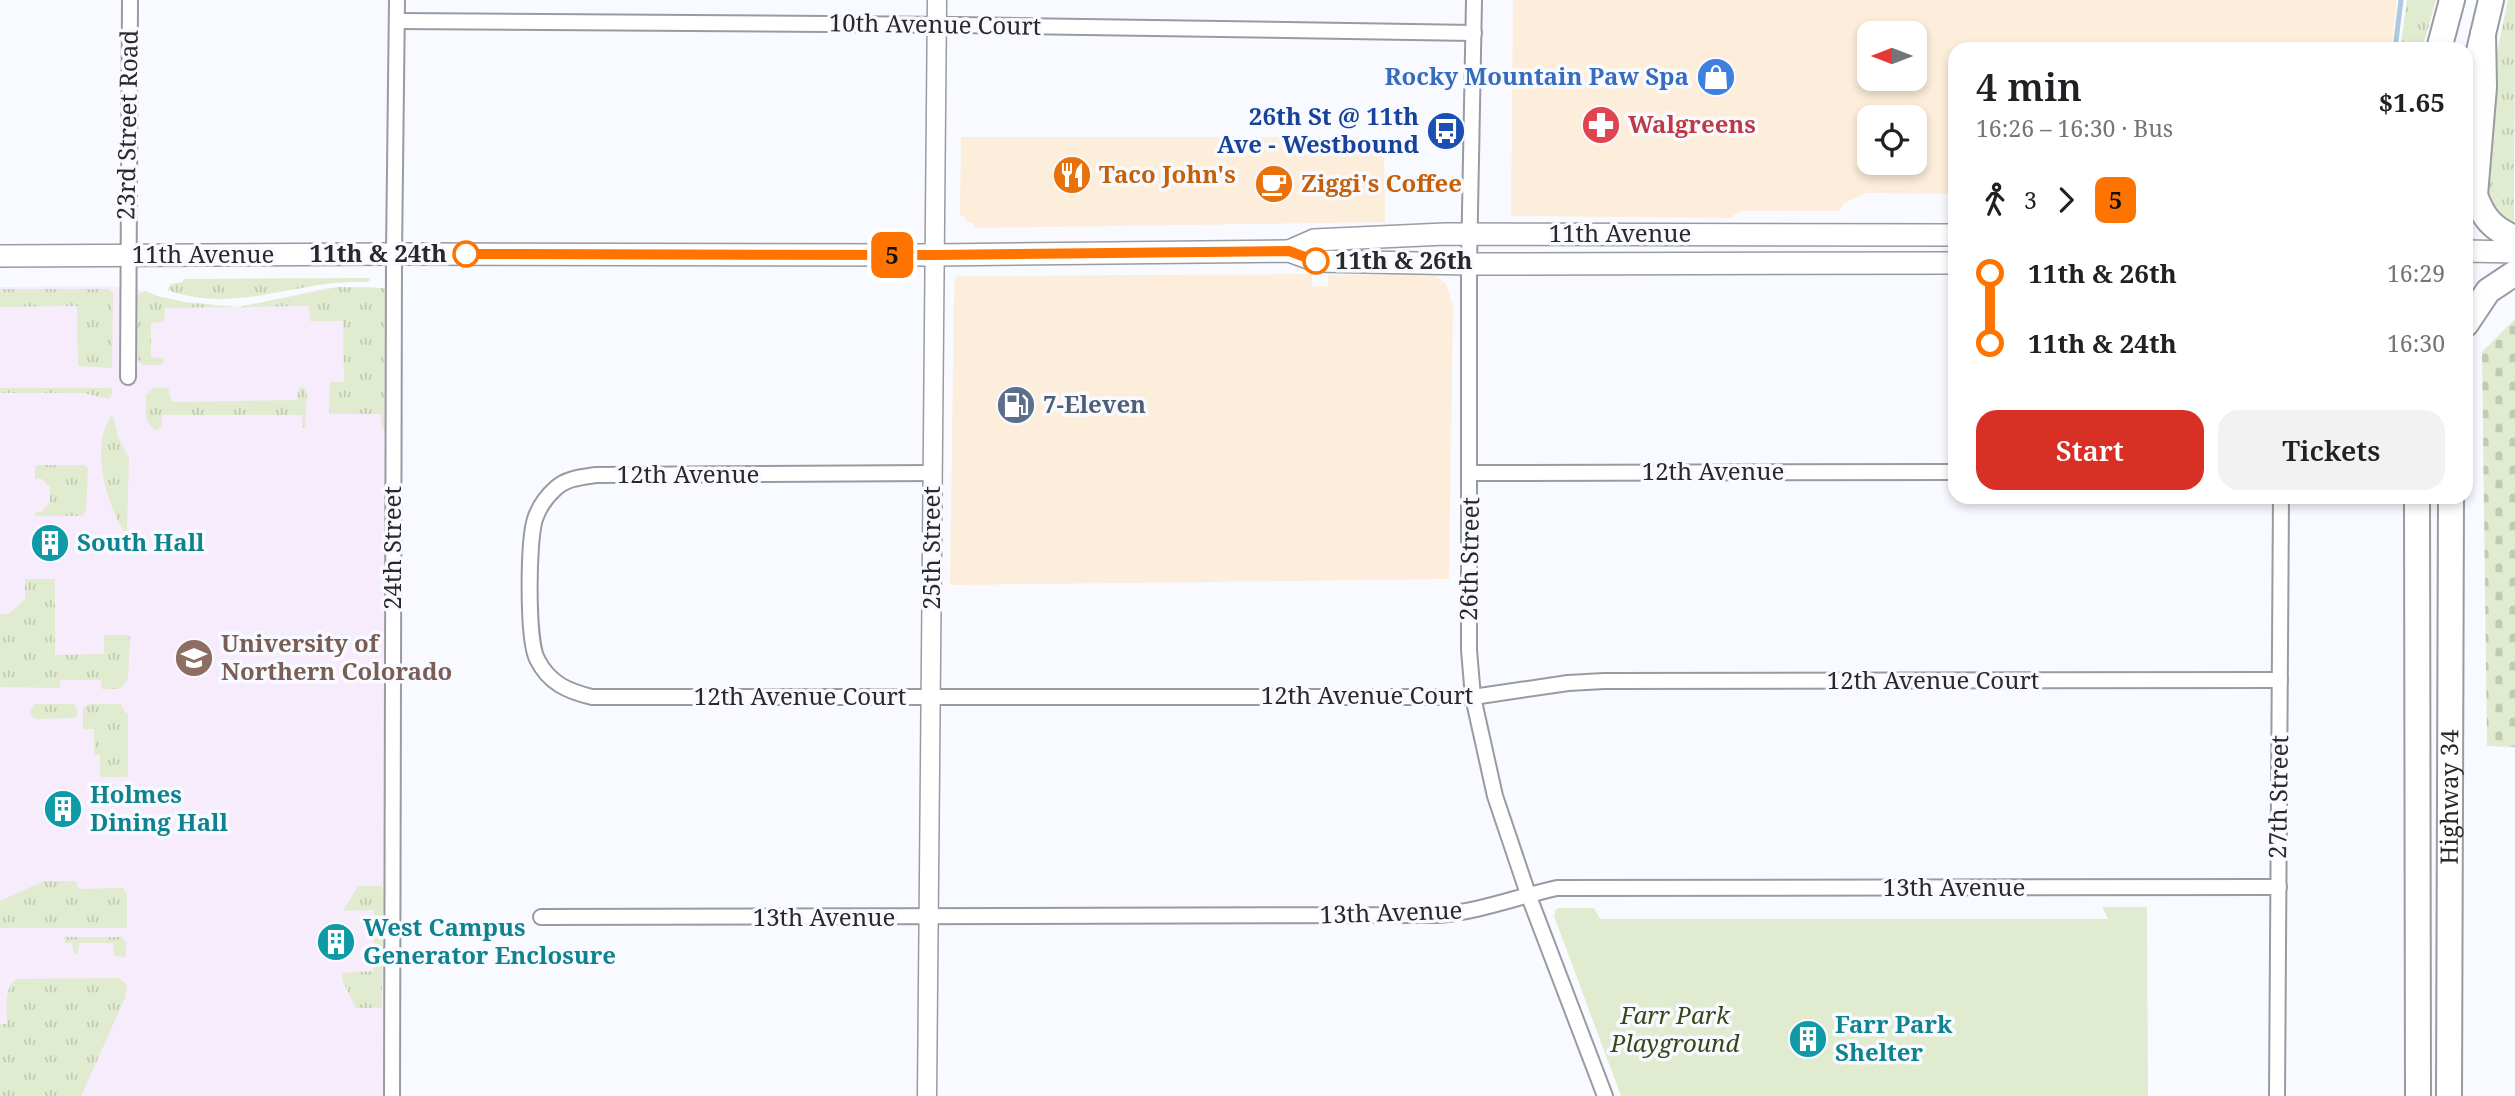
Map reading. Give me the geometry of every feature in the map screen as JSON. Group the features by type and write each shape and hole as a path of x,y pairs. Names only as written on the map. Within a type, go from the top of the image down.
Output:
{"highway":[{"path":"2441,42 2452,0"},
{"path":"2473,78 2491,0"},
{"path":"2483,34 2484,87 2475,195 2480,211 2490,225 2515,238"},
{"path":"2473,314 2488,291 2515,273"},
{"name":"Highway 34","path":"2417,504 2418,1096"},
{"name":"Highway 34","path":"2449,1096 2451,504"}],"main road":[{"name":"11th Avenue","path":"1289,251 1314,240 1471,234 1948,235"},
{"name":"11th Avenue","path":"0,256 935,255 1289,251 1316,261 1469,264 1948,263"},
{"path":"2473,251 2515,252"}],"street":[{"name":"23rd Street Road","path":"128,377 130,0"},
{"name":"24th Street","path":"392,1096 397,0"},
{"name":"25th Street","path":"927,1096 937,0"},
{"name":"26th Street","path":"1474,0 1469,264 1469,650 1473,697 1495,796 1528,894 1605,1096"},
{"name":"10th Avenue Court","path":"397,21 1474,33"},
{"name":"12th Avenue","path":"1471,472 1948,472"},
{"name":"12th Avenue","path":"531,591 536,516 542,503 558,486 575,478 597,475 932,473"},
{"name":"27th Street","path":"2277,1096 2281,504"},
{"name":"12th Avenue Court","path":"531,591 533,640 537,658 554,682 573,693 592,697 1473,697 1568,683 1604,681 2280,680"},
{"name":"13th Avenue","path":"541,917 1437,915 1496,906 1528,894 1557,888 2278,887"}],"shaded area":[{"path":"1513,0 2397,0 2392,42 1948,42 1948,194 1864,193 1844,203 1840,211 1740,211 1730,218 1511,216"},
{"path":"961,137 1384,137 1385,222 974,228 974,223 966,222 965,216 960,216"},
{"path":"1312,274 1312,287 1328,286 1328,275 1433,274 1446,284 1453,306 1449,579 950,585 954,302 957,276"},
{"name":"University of Northern Colorado","path":"108,286 146,291 184,302 239,307 326,288 376,287 390,432 383,1096 0,1096 0,287"}],"green space":[{"path":"2407,0 2436,0 2424,42 2401,42"},
{"path":"2508,0 2515,0 2514,226 2488,207 2484,183 2494,66"},
{"path":"368,278 368,282 317,286 244,298 193,297 167,290 171,284 183,282 183,279"},
{"path":"338,287 387,288 386,431 382,427 381,414 329,414 330,382 344,382 343,321 310,321 309,306 239,307"},
{"path":"0,289 108,289 113,293 112,368 78,366 77,306 0,307"},
{"path":"146,291 184,302 236,307 165,308 164,322 151,323 151,357 163,358 164,363 142,365 135,356 135,296"},
{"path":"2515,319 2515,747 2487,746 2482,352"},
{"path":"299,387 305,388 307,393 305,428 302,415 162,415 161,427 157,430 154,430 146,419 146,395 154,388 168,388 172,402 297,400"},
{"path":"0,388 112,388 112,394 109,399 84,393 0,393"},
{"path":"111,416 129,458 127,531 123,530 111,504 103,474 102,443"},
{"path":"37,465 85,465 88,469 86,510 82,516 36,516 35,512 41,512 50,502 50,487 42,479 35,479"},
{"path":"25,579 55,579 55,655 104,654 104,635 130,635 128,679 120,689 102,689 101,680 60,680 60,688 0,687 0,614 9,614 25,599"},
{"path":"34,704 73,704 77,715 75,718 37,719 31,716 30,712"},
{"path":"89,704 121,704 128,714 128,777 100,777 100,755 94,755 94,729 83,729 83,708"},
{"path":"44,881 76,881 78,889 123,888 127,894 127,928 0,928 0,901"},
{"path":"358,886 381,886 383,889 382,1008 356,1008 343,982 342,973 374,971 374,910 343,911"},
{"name":"Farr Park Playground","path":"2102,907 2147,907 2148,1096 1621,1096 1554,916 1556,909 1560,908 1594,908 1600,919 2108,919"},
{"path":"64,937 122,937 126,943 126,957 114,956 113,943 79,943 78,953 74,955 72,943 65,943"},
{"path":"119,978 127,985 125,998 81,1096 0,1096 0,1024 7,1024 7,999 10,988 17,979"}],"waterway":[{"path":"2396,42 2401,0"}],"bus line":[{"name":"5","path":"466,254 935,255 1289,251 1316,261"}],"place":[{"name":"Rocky Mountain Paw Spa","path":"1716,77"},
{"name":"Walgreens","path":"1601,125"},
{"name":"26th St @ 11th Ave - Westbound","path":"1446,131"},
{"name":"Taco John's","path":"1072,175"},
{"name":"Ziggi's Coffee","path":"1274,184"},
{"name":"11th & 24th","path":"466,254"},
{"name":"11th & 26th","path":"1316,261"},
{"name":"7-Eleven","path":"1016,405"},
{"name":"South Hall","path":"50,543"},
{"name":"University of Northern Colorado","path":"194,658"},
{"name":"Holmes Dining Hall","path":"63,809"},
{"name":"West Campus Generator Enclosure","path":"336,942"},
{"name":"Farr Park Shelter","path":"1808,1039"}]}
